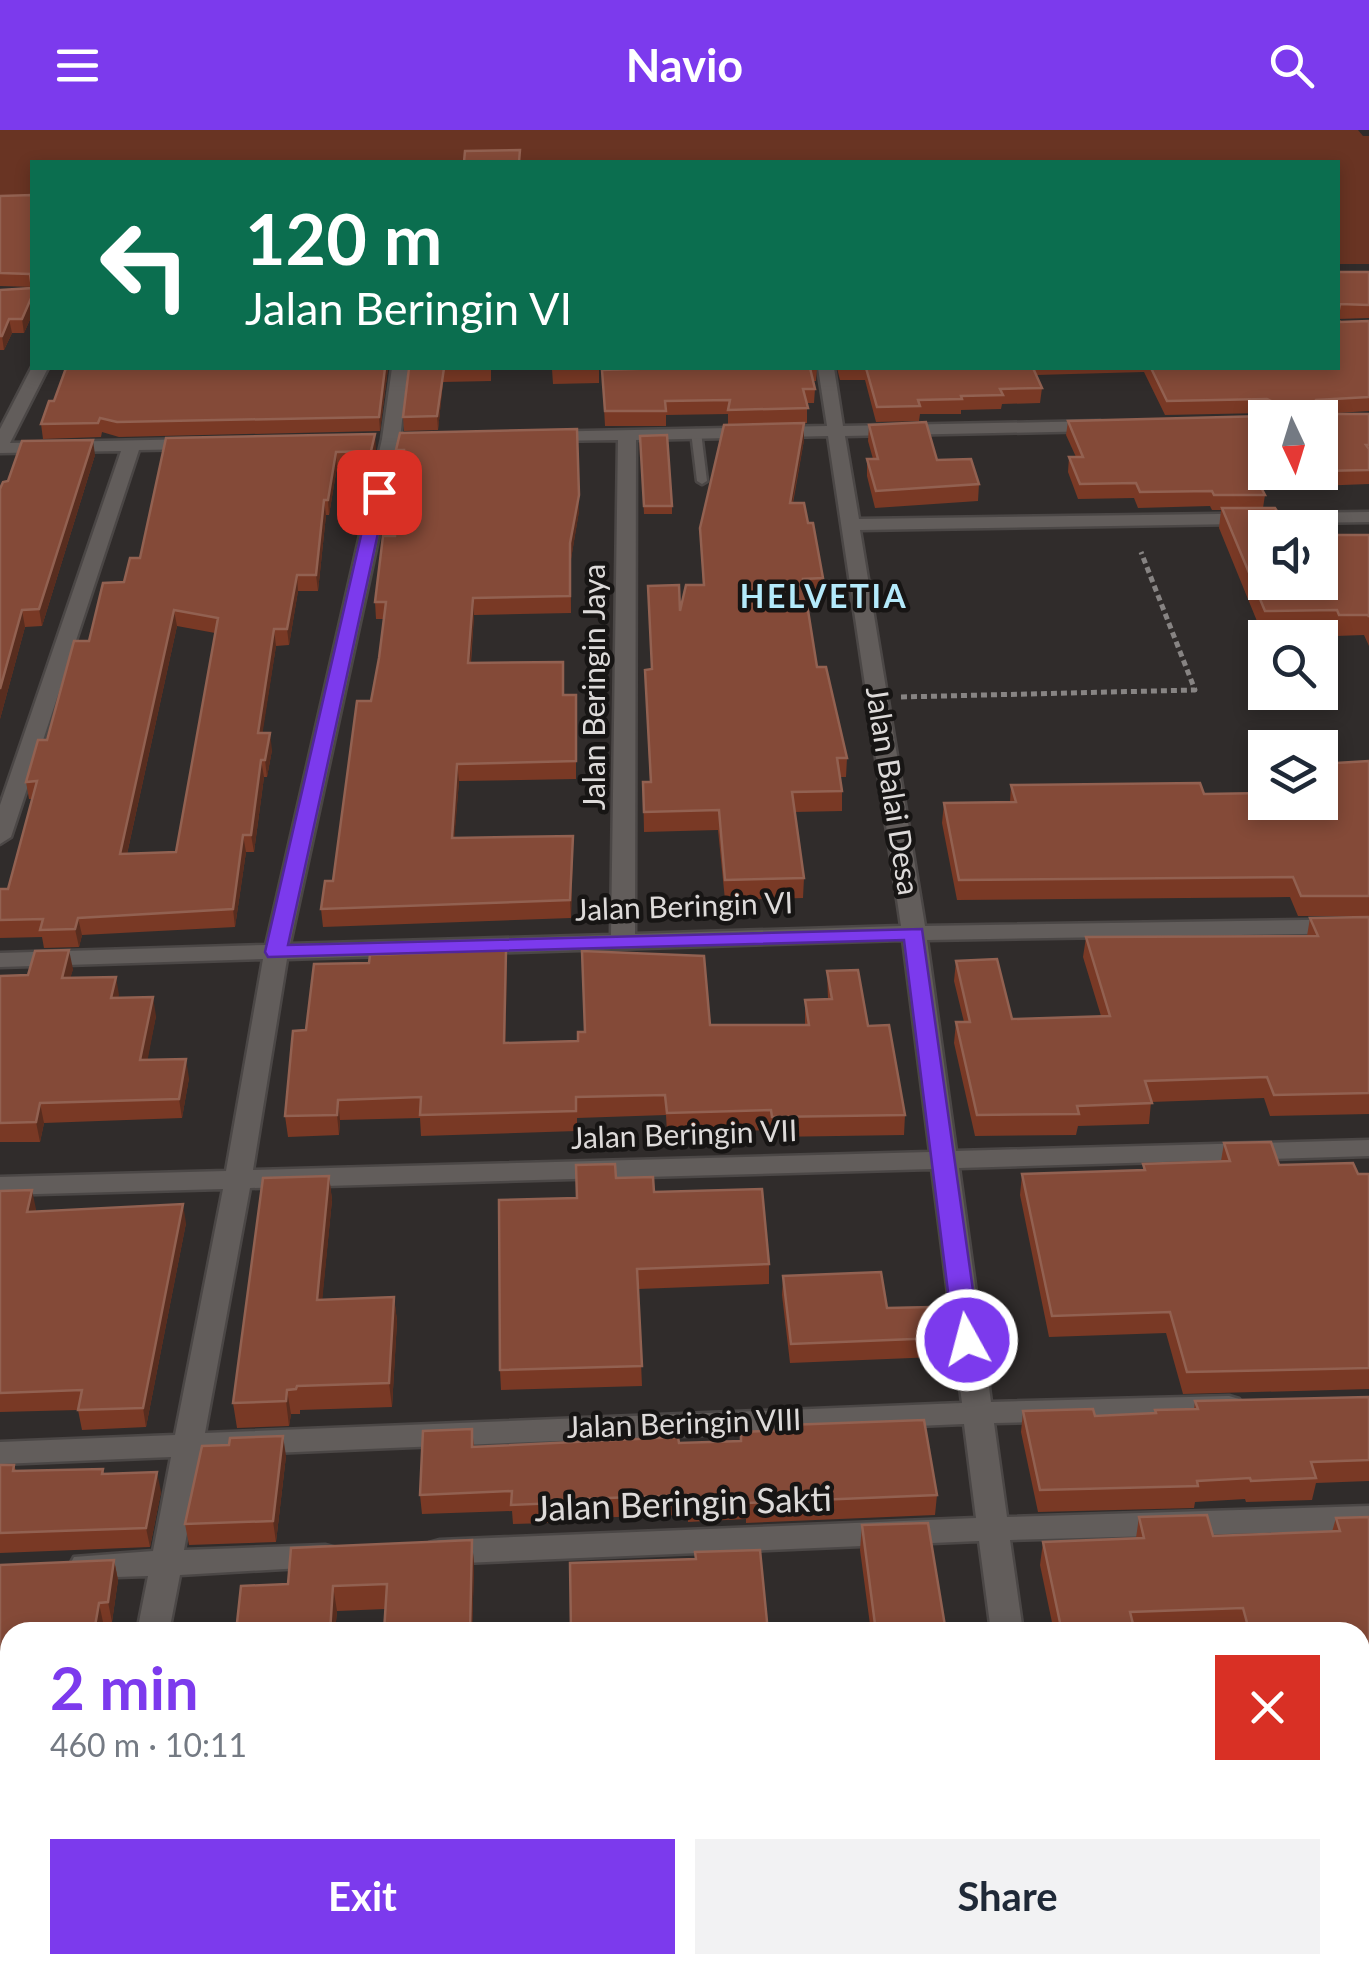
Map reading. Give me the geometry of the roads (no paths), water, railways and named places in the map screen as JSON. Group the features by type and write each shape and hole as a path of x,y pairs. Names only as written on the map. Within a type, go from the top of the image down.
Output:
{"street":[{"path":"39,370 0,447 212,443"},
{"path":"154,1622 238,1180 276,952 391,439 400,370"},
{"name":"Jalan Balai Desa","path":"826,370 914,933 1006,1622"},
{"path":"529,436 1112,426"},
{"name":"Jalan Beringin Jaya","path":"623,941 627,434"},
{"path":"0,837 132,445"},
{"path":"850,525 1369,517"},
{"name":"Jalan Beringin VI","path":"0,960 914,933 1369,926"},
{"name":"Jalan Beringin VII","path":"0,1186 1369,1148"},
{"name":"Jalan Beringin VIII","path":"0,1453 976,1413 1251,1406"},
{"name":"Jalan Beringin Sakti","path":"402,1554 992,1528 1369,1518"},
{"path":"56,1568 363,1555"},
{"path":"1049,1974 1066,1974"}],"lane":[{"path":"696,432 702,481"}],"district":[{"name":"HELVETIA","path":"824,597"}]}
